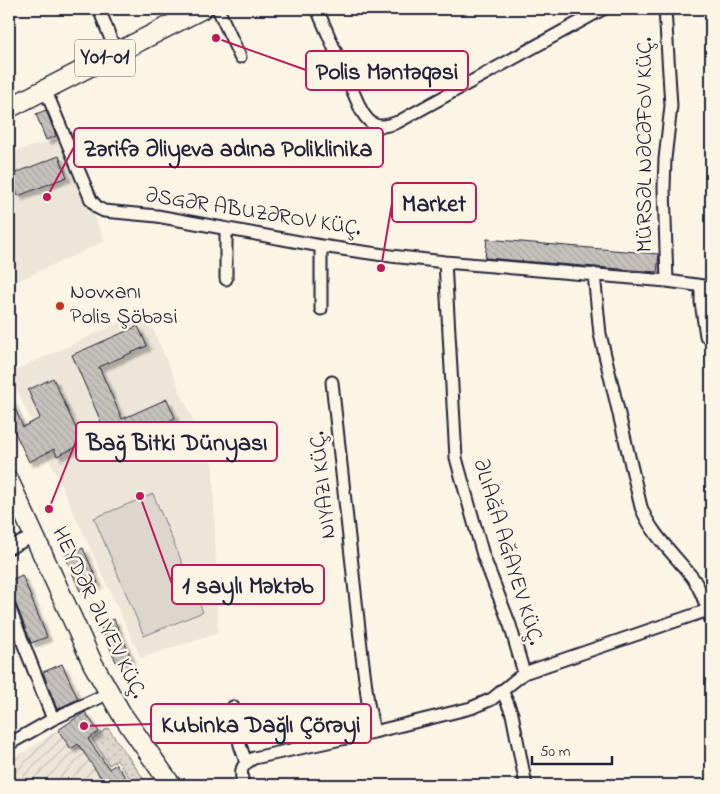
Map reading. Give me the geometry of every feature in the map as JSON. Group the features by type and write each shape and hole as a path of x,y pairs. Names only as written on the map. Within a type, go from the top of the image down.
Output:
{"main road":[{"name":"Y01-01","path":"9,108 202,9"},
{"name":"HEYDƏR ƏLIYEV KÜÇ.","path":"9,481 23,541"},
{"name":"HEYDƏR ƏLIYEV KÜÇ.","path":"9,503 23,541 80,637 126,740 160,785"},
{"name":"HEYDƏR ƏLIYEV KÜÇ.","path":"105,695 171,785"}],"street":[{"path":"99,9 116,52"},
{"path":"218,9 240,57"},
{"path":"317,9 361,110 372,124 379,127 398,122 603,9"},
{"name":"MÜRSƏL NƏCƏFOV KÜÇ.","path":"665,9 671,106 664,188 666,281"},
{"name":"ƏSGƏR ABUZƏROV KÜÇ.","path":"45,89 91,200 98,208 104,210 157,216 321,246 445,262 594,274 706,286"},
{"path":"226,230 226,279"},
{"path":"321,246 321,309"},
{"name":"ƏLIAĞA AĞAYEV KÜÇ.","path":"445,262 456,458 483,555 510,625 524,673"},
{"path":"243,785 241,772 246,762 254,758 374,732 471,708 492,699 524,673 710,613 693,578 654,531 646,520 641,507 600,334 594,274"},
{"path":"706,286 701,302 706,336"},
{"name":"NIYAZI KÜÇ.","path":"332,382 362,656 374,732"},
{"path":"9,607 53,720"},
{"path":"502,690 512,714 526,785"},
{"path":"9,744 105,695"},
{"path":"234,707 240,745 246,762"}],"shaded area":[{"path":"60,138 105,241 9,285 9,153"},
{"path":"145,311 213,466 218,633 141,658 9,373"},
{"path":"153,494 203,612 144,636 94,518"},
{"path":"108,728 148,785 135,785 117,760 109,765 92,739"},
{"path":"58,730 71,749 78,744 106,785 18,785 9,769 9,762"}],"building":[{"path":"46,110 56,136 46,140 36,114"},
{"path":"59,156 67,177 18,196 10,175"},
{"path":"487,239 659,254 657,272 485,258"},
{"path":"138,326 147,346 99,367 122,419 167,399 175,418 112,447 72,355"},
{"path":"53,378 83,444 57,456 54,449 29,462 9,420 9,395 23,427 40,418 28,390"},
{"path":"83,548 98,583 80,591 65,556"},
{"path":"22,575 47,637 31,643 16,604 10,600 9,596 9,581"},
{"path":"114,619 131,658 117,664 100,625"},
{"path":"62,664 78,699 57,709 43,672"},
{"path":"85,712 99,732 88,739 109,769 116,764 131,785 106,785 78,744 71,749 58,730"}],"place":[{"name":"Polis Məntəqəsi","path":"216,38"},
{"name":"Zərifə Əliyeva adına Poliklinika","path":"47,197"},
{"name":"Market","path":"381,268"},
{"name":"Novxanı Polis Şöbəsi","path":"60,306"},
{"name":"1 saylı Məktəb","path":"140,496"},
{"name":"Bağ Bitki Dünyası","path":"49,509"},
{"name":"Kubinka Dağlı Çörəyi","path":"84,726"}]}
